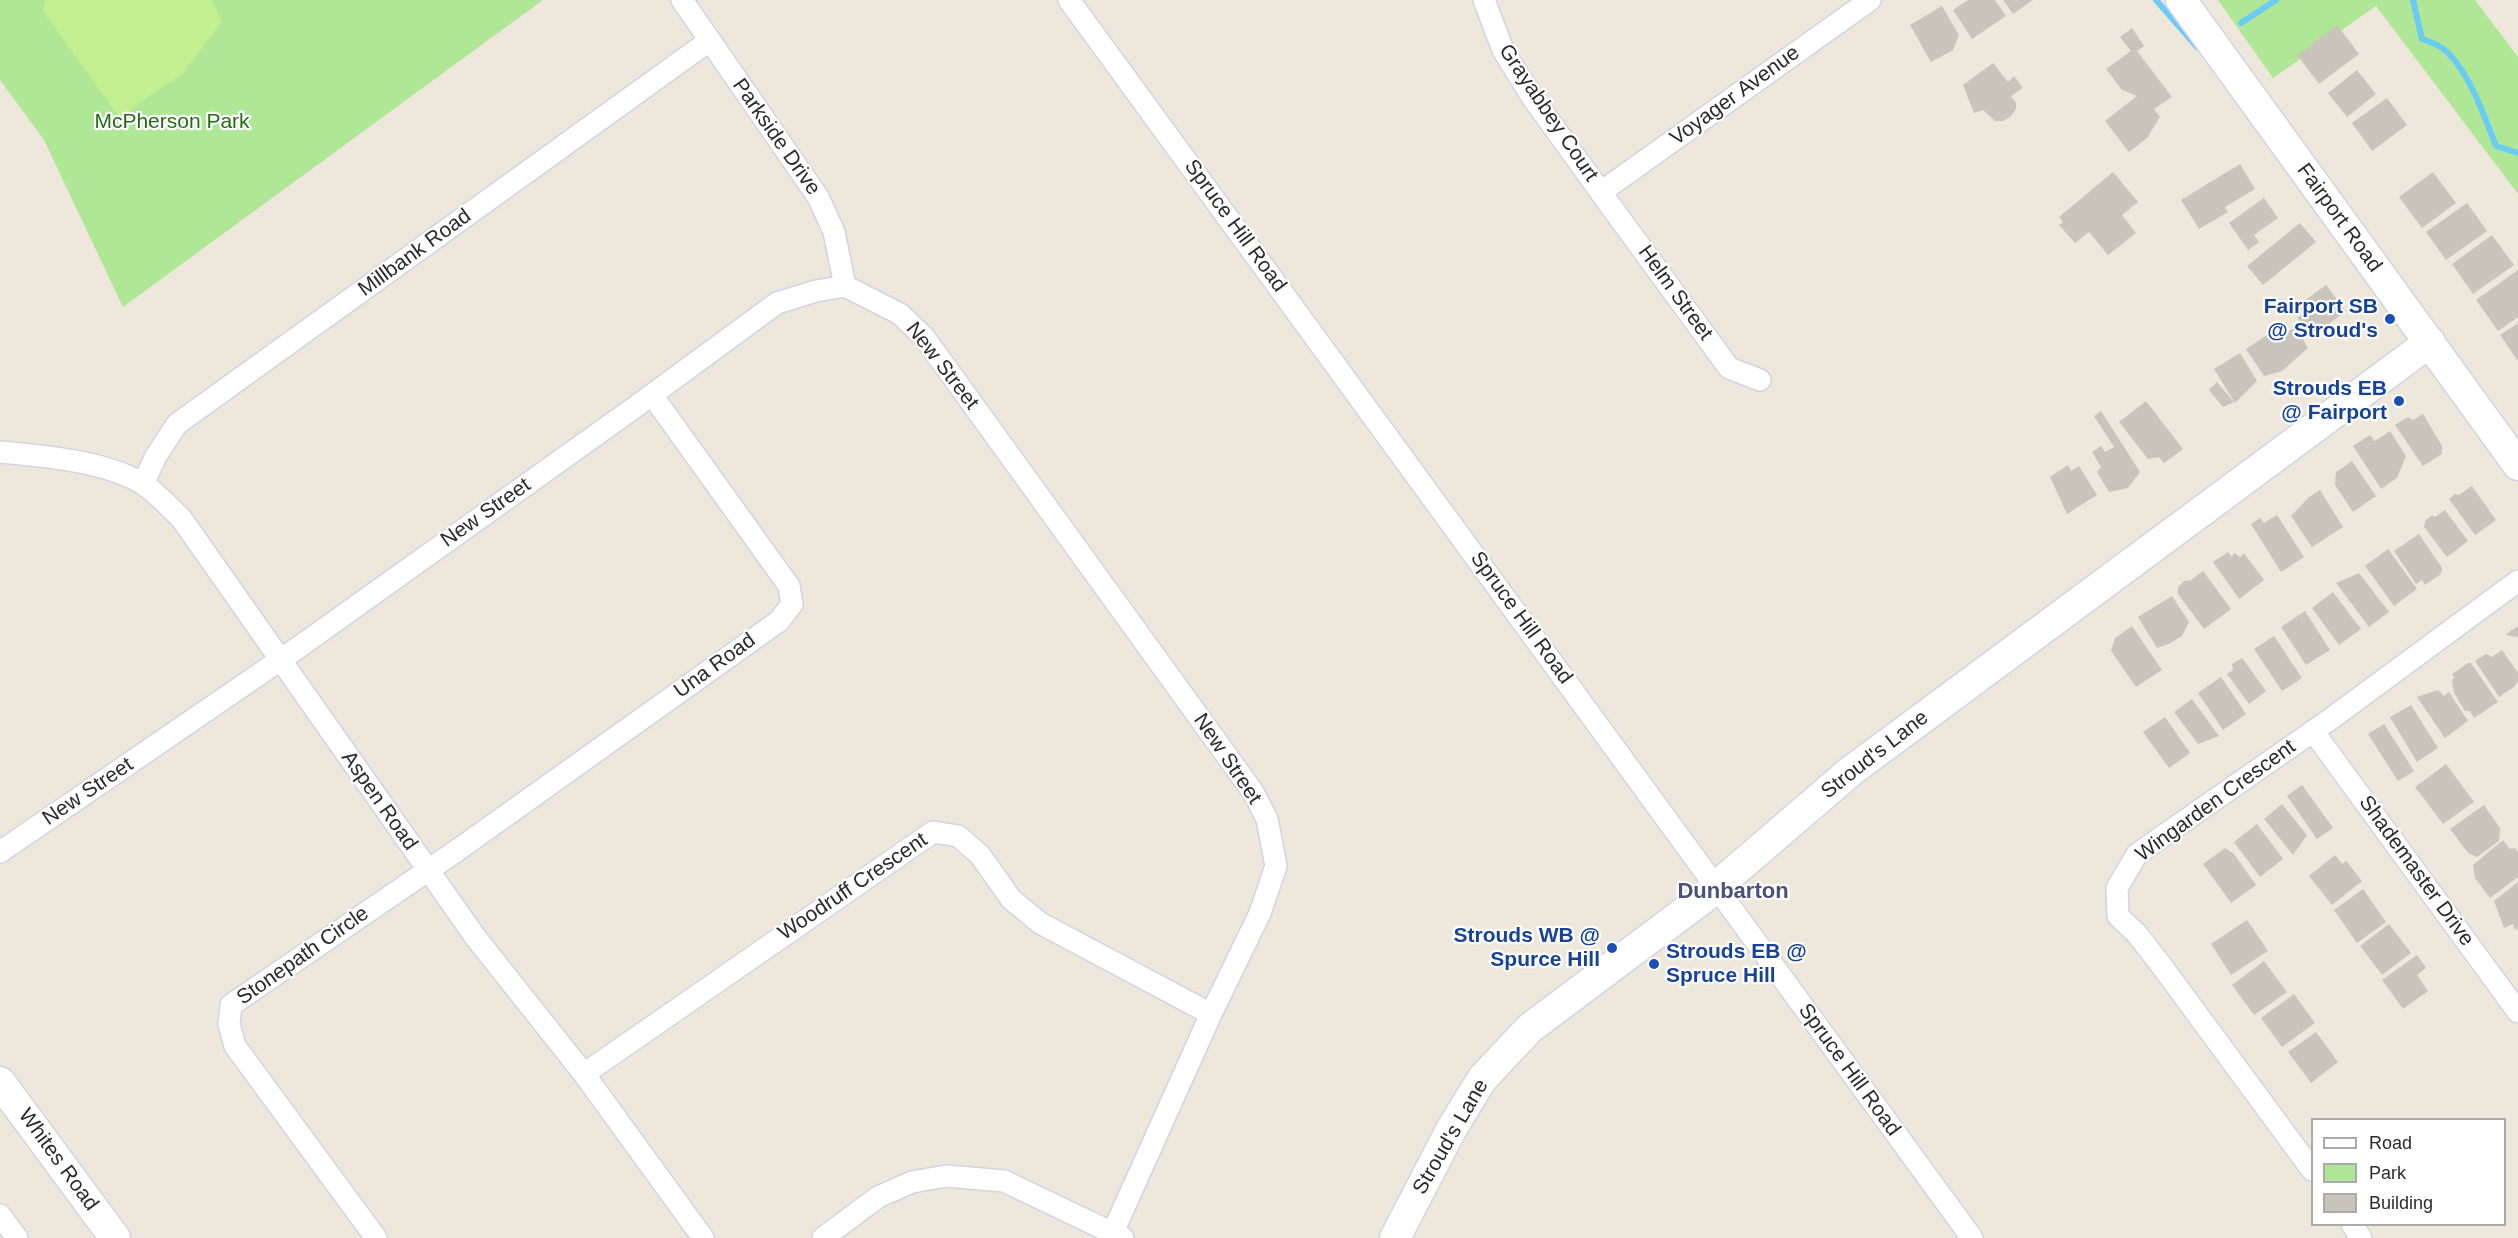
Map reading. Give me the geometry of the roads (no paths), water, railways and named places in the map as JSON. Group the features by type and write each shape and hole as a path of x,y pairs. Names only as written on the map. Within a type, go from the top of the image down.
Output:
{"street":[{"name":"Parkside Drive","path":"682,0 818,197 834,232 844,286"},
{"name":"Spruce Hill Road","path":"1069,0 1276,280 1972,1238"},
{"name":"Grayabbey Court","path":"1484,0 1503,50 1532,97 1601,192"},
{"name":"Voyager Avenue","path":"1601,192 1870,0"},
{"name":"Fairport Road","path":"2181,0 2518,465"},
{"name":"Millbank Road","path":"143,484 156,456 177,424 709,41"},
{"name":"Helm Street","path":"1601,192 1730,368 1760,380"},
{"name":"New Street","path":"0,852 280,660 777,303 816,291 844,286 900,314 924,337 1253,792 1267,819 1276,866 1260,913 1211,1014 1118,1235"},
{"name":"Stroud's Lane","path":"1395,1238 1452,1128 1482,1079 1530,1028 1702,899 1851,771 2430,342"},
{"name":"Una Road","path":"428,871 779,621 792,604 789,586 652,395"},
{"name":"Aspen Road","path":"0,452 46,456 103,468 143,484 181,518 428,871 525,1002 584,1074 703,1238"},
{"name":"Wingarden Crescent","path":"2311,1167 2161,965 2137,934 2118,916 2117,888 2137,854 2313,731 2518,581"},
{"name":"Shademaster Drive","path":"2313,731 2518,1012"},
{"name":"Woodruff Crescent","path":"584,1074 933,832 958,836 980,855 1011,899 1040,923 1211,1014"},
{"name":"Stonepath Circle","path":"376,1238 236,1046 229,1024 231,1005 428,871"},
{"name":"Whites Road","path":"0,1082 115,1238"},
{"path":"823,1238 878,1197 912,1182 946,1176 1004,1181 1118,1235"},
{"path":"0,1215 17,1238"}],"waterway":[{"path":"2156,0 2197,47"},
{"path":"2241,23 2276,0"},
{"path":"2413,0 2422,39 2439,46 2458,64 2474,91 2496,146 2518,153"}],"place":[{"name":"Fairport SB @ Stroud's","path":"2390,319"},
{"name":"Strouds EB @ Fairport","path":"2399,401"},
{"name":"Strouds WB @ Spurce Hill","path":"1612,948"},
{"name":"Strouds EB @ Spruce Hill","path":"1654,964"}],"district":[{"name":"Dunbarton","path":"1733,892"}],"park label":[{"name":"McPherson Park","path":"172,122"}]}
